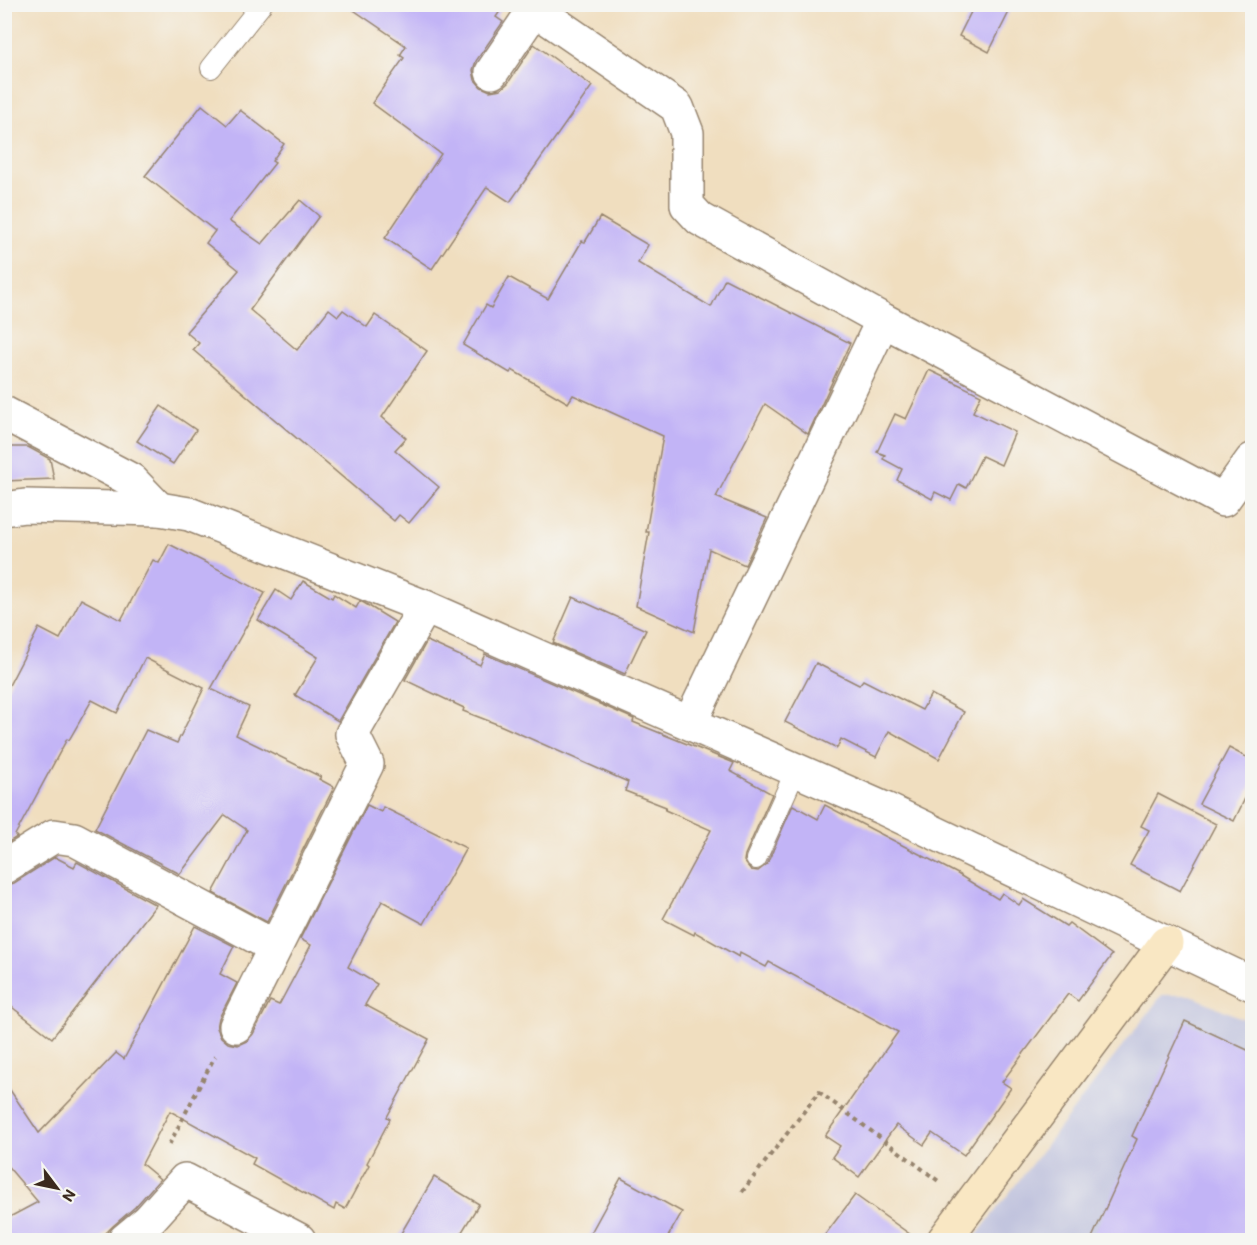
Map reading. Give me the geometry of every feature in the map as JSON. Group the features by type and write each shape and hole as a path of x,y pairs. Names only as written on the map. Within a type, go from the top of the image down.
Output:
{"street":[{"path":"492,72 530,7 677,107 687,133 687,205 700,219 883,320 1223,500 1252,460"},
{"path":"690,723 883,320"},
{"path":"4,413 131,480 159,509"},
{"path":"4,509 25,506 159,509 189,514 425,607 885,808 1252,984"},
{"path":"236,1026 367,764 352,734 425,607"},
{"path":"4,867 54,836 74,839 275,946"},
{"path":"944,1240 1167,943"},
{"path":"125,1240 148,1221 185,1180 299,1240"}],"lane":[{"path":"211,68 262,4"},
{"path":"756,859 796,770"}],"path":[{"path":"185,1180 160,1163 228,1032 236,1026"},
{"path":"742,1192 819,1092 970,1205"}],"shaded area":[{"path":"1162,995 1190,995 1252,1023 1252,1240 973,1240"}],"building":[{"path":"345,4 505,4 496,17 503,22 476,61 473,70 475,80 481,87 490,91 501,89 508,83 534,44 592,86 510,202 487,187 432,269 385,238 441,154 372,103 404,58 400,55 406,46"},
{"path":"975,4 1013,4 989,52 959,36"},
{"path":"202,105 227,125 240,110 284,144 272,161 275,163 229,221 262,244 300,200 319,216 250,310 297,350 329,309 338,316 343,310 367,327 375,315 427,351 382,417 406,438 395,450 439,487 409,523 399,515 394,521 193,350 199,343 186,332 239,270 206,243 215,231 145,176"},
{"path":"600,217 648,245 638,263 711,307 725,279 850,343 808,434 765,404 716,497 767,518 745,565 709,549 694,632 636,606 663,436 573,395 568,403 512,370 510,373 463,345 486,305 491,308 509,277 548,299 582,241 585,242"},
{"path":"929,370 981,395 973,412 1015,432 1001,465 982,456 966,488 959,484 951,500 935,492 932,499 897,480 902,469 883,459 885,455 877,452 895,414 906,419"},
{"path":"161,406 196,430 173,464 137,441"},
{"path":"4,447 28,447 50,459 54,479 4,481"},
{"path":"169,544 265,593 211,689 249,707 236,735 321,777 319,779 334,787 267,922 213,893 247,830 225,815 180,874 95,829 146,730 177,743 204,688 145,658 117,713 92,700 69,740 67,739 15,835 17,837 4,845 4,695 39,628 60,639 81,599 121,620 153,560 159,563"},
{"path":"303,581 332,598 334,594 356,608 360,601 395,622 338,721 295,695 318,657 258,620 276,590 291,600"},
{"path":"573,597 646,630 625,674 553,643"},
{"path":"427,641 480,665 485,654 634,719 633,722 734,763 730,771 772,794 745,855 744,861 751,870 758,871 767,864 793,805 818,819 825,805 956,873 998,899 1002,893 1019,905 1023,899 1066,926 1069,923 1112,955 1078,1001 1068,994 1002,1082 1011,1088 964,1155 932,1133 924,1145 896,1125 859,1177 832,1157 840,1146 825,1136 898,1032 769,962 766,967 740,953 739,957 695,932 694,935 663,919 711,830 665,810 666,807 625,791 628,782 463,711 464,708 405,680"},
{"path":"816,663 859,685 863,680 922,710 931,694 964,712 939,759 889,731 876,757 841,739 837,748 785,722"},
{"path":"1229,748 1252,760 1252,784 1234,821 1199,804"},
{"path":"1158,794 1216,824 1180,891 1130,865 1149,830 1141,826"},
{"path":"367,805 381,812 383,807 466,848 424,924 382,901 348,967 377,984 365,1005 429,1039 387,1117 390,1119 367,1163 369,1165 345,1209 336,1204 334,1210 252,1164 255,1158 170,1111 142,1164 160,1179 135,1207 99,1240 4,1240 4,1220 38,1202 4,1162 4,1081 39,1133 116,1053 124,1059 195,926 234,946 220,974 237,983 219,1018 217,1028 221,1037 228,1043 238,1045 247,1041 270,1001 279,1005 311,945 300,939"},
{"path":"55,857 74,867 77,862 156,905 52,1038 4,1001 4,886 14,883"},
{"path":"1185,1021 1252,1052 1252,1240 1091,1240 1137,1139 1132,1136"},
{"path":"434,1177 479,1204 457,1240 397,1240"},
{"path":"621,1178 682,1212 666,1240 587,1240"},
{"path":"855,1195 918,1240 821,1240"}]}
